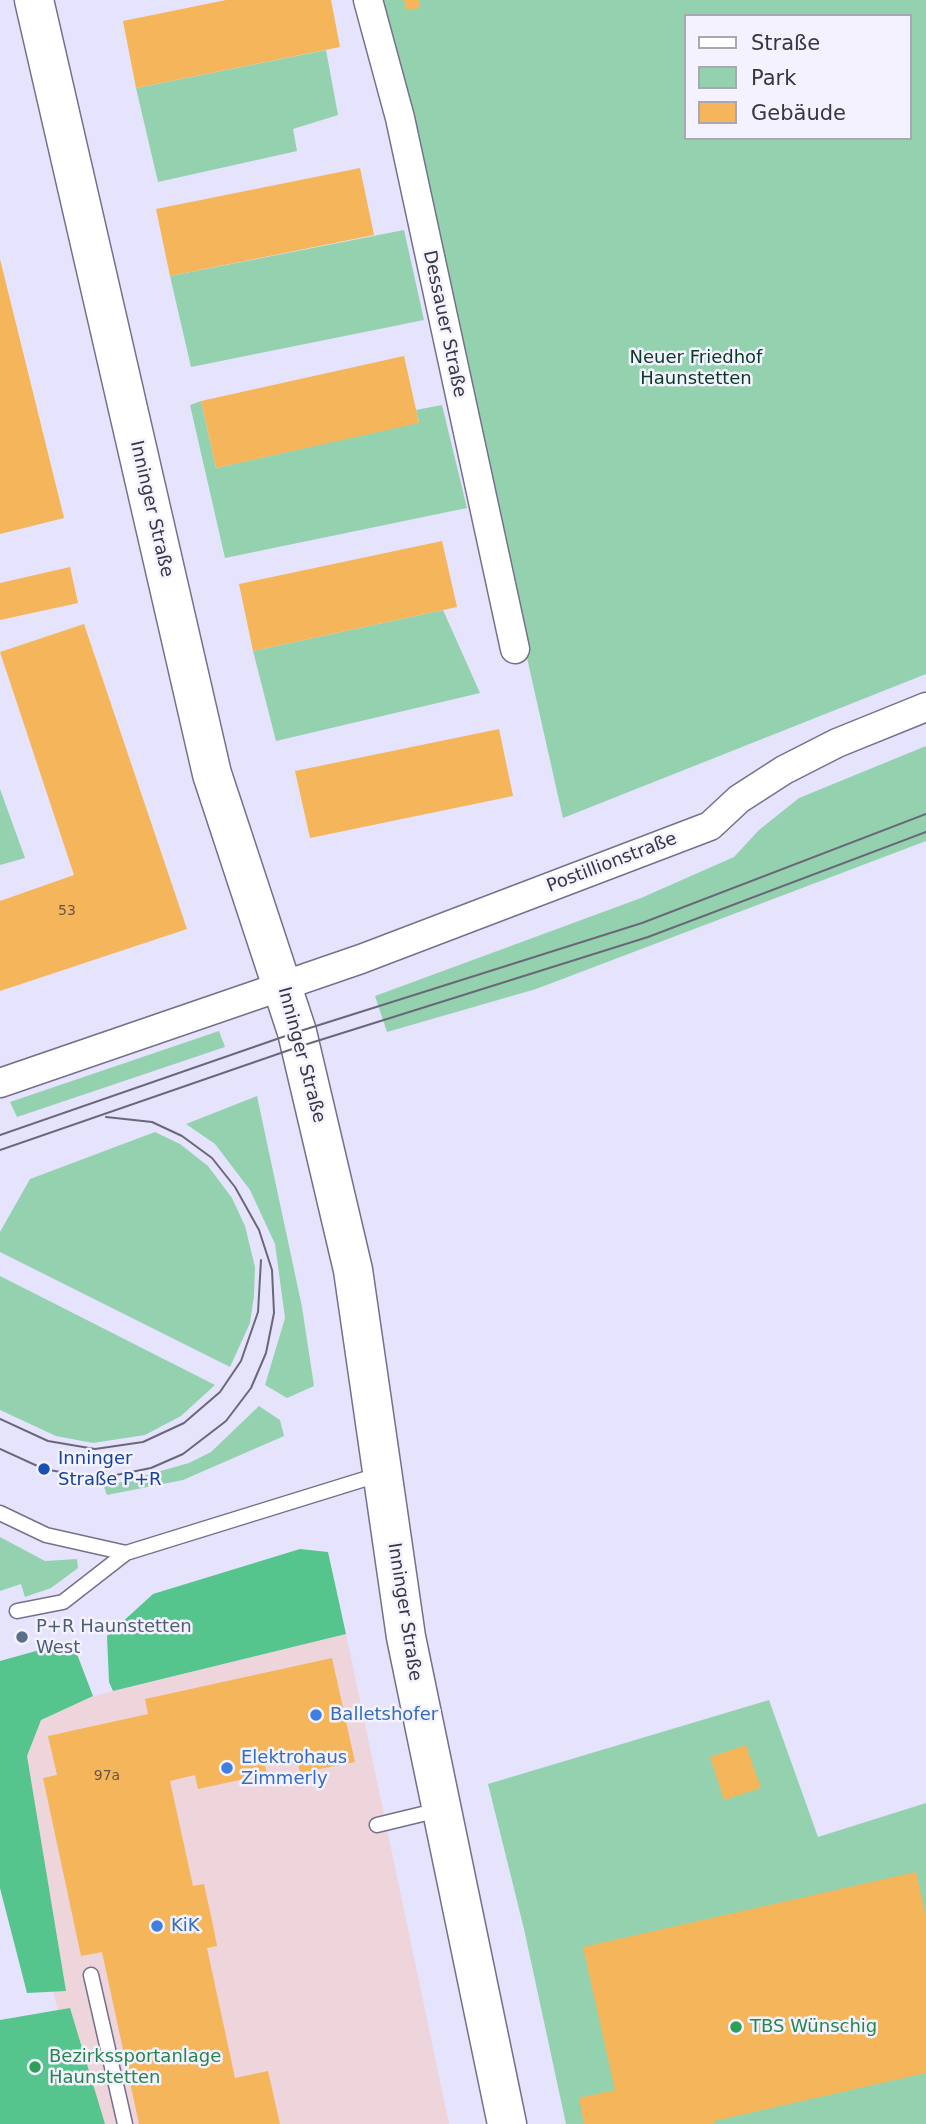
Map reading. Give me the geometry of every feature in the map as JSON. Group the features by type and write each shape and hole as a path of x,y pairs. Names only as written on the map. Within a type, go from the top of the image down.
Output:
{"main road":[{"name":"Inninger Straße","path":"40,3 212,774 283,987 308,1073 353,1270 406,1637 507,2124"}],"street":[{"name":"Dessauer Straße","path":"368,0 400,118 515,649"},
{"name":"Postillionstraße","path":"0,1083 283,987 710,826 739,799 784,770 837,743 926,707"}],"lane":[{"path":"17,1611 63,1602 126,1553 382,1474"},
{"path":"0,1513 46,1535 126,1553"},
{"path":"377,1825 440,1809"},
{"path":"92,1975 125,2124"}],"shaded area":[{"path":"346,1634 449,2124 85,2124 0,1769 0,1719"}],"green space":[{"name":"Neuer Friedhof Haunstetten","path":"379,0 926,0 926,674 563,818"},
{"path":"326,50 338,115 293,129 297,151 158,182 136,88"},
{"path":"404,230 424,320 191,367 170,276"},
{"path":"201,401 216,468 419,422 416,410 442,405 467,508 225,558 190,405"},
{"path":"443,610 480,693 276,741 253,651"},
{"path":"926,746 926,841 536,989 387,1032 375,996 641,898 734,857 759,830 799,798"},
{"path":"0,789 25,858 0,865"},
{"path":"219,1031 225,1047 17,1117 10,1102"},
{"path":"257,1096 302,1307 314,1386 287,1398 265,1385 285,1318 275,1244 250,1190 215,1144 186,1124"},
{"path":"155,1132 180,1144 208,1166 232,1198 245,1226 255,1267 254,1296 250,1323 230,1367 0,1252 0,1232 30,1179"},
{"path":"0,1276 215,1385 181,1416 145,1435 93,1443 56,1436 0,1410"},
{"path":"259,1406 280,1420 284,1436 183,1480 107,1495 104,1487 189,1463 211,1452"},
{"path":"0,1537 45,1561 77,1559 78,1568 51,1588 25,1597 21,1584 0,1591"},
{"path":"300,1549 328,1552 346,1634 113,1691 109,1682 107,1636 153,1594"},
{"path":"72,1641 93,1696 41,1720 27,1756 66,1991 27,1993 0,1888 0,1661"},
{"name":"TBS Wünschig","path":"769,1700 818,1837 926,1803 926,2124 566,2124 524,1929 488,1784"},
{"name":"Bezirkssportanlage Haunstetten","path":"70,2008 105,2124 0,2124 0,2020"}],"building":[{"path":"226,0 331,0 340,47 136,88 123,21"},
{"path":"404,0 419,0 420,8 406,10"},
{"path":"360,168 374,235 170,276 156,209"},
{"path":"0,259 64,518 0,534"},
{"path":"404,356 419,423 216,468 201,401"},
{"path":"442,541 457,607 253,651 239,584"},
{"path":"70,567 78,603 0,620 0,583"},
{"path":"84,624 187,929 0,991 0,901 74,875 0,652"},
{"path":"499,729 513,796 310,838 295,771"},
{"path":"332,1658 355,1762 300,1773 296,1754 264,1761 267,1774 198,1789 195,1775 170,1781 193,1886 204,1884 217,1946 207,1948 235,2078 268,2071 280,2124 139,2124 102,1952 81,1956 43,1778 57,1775 48,1736 148,1714 145,1699"},
{"path":"746,1745 761,1788 724,1800 710,1757"},
{"name":"TBS Wünschig","path":"916,1872 926,1916 926,2073 714,2121 715,2124 584,2124 579,2098 615,2090 583,1947"}],"tram line":[{"path":"0,1135 297,1032 642,923 926,814"},
{"path":"0,1150 301,1046 648,937 926,832"},
{"path":"0,1449 44,1469 77,1475 116,1475 151,1468 183,1454 226,1421 251,1388 266,1353 274,1313 272,1270 259,1230 235,1187 212,1158 182,1136 152,1122 106,1117"},
{"path":"0,1419 48,1441 95,1449 143,1442 184,1423 220,1392 241,1361 258,1312 261,1260"}],"place":[{"name":"Inninger Straße P+R","path":"44,1469"},
{"name":"P+R Haunstetten West","path":"22,1637"},
{"name":"Balletshofer","path":"316,1715"},
{"name":"Elektrohaus Zimmerly","path":"227,1768"},
{"name":"KiK","path":"157,1926"},
{"name":"TBS Wünschig","path":"736,2027"},
{"name":"Bezirkssportanlage Haunstetten","path":"35,2067"}]}
